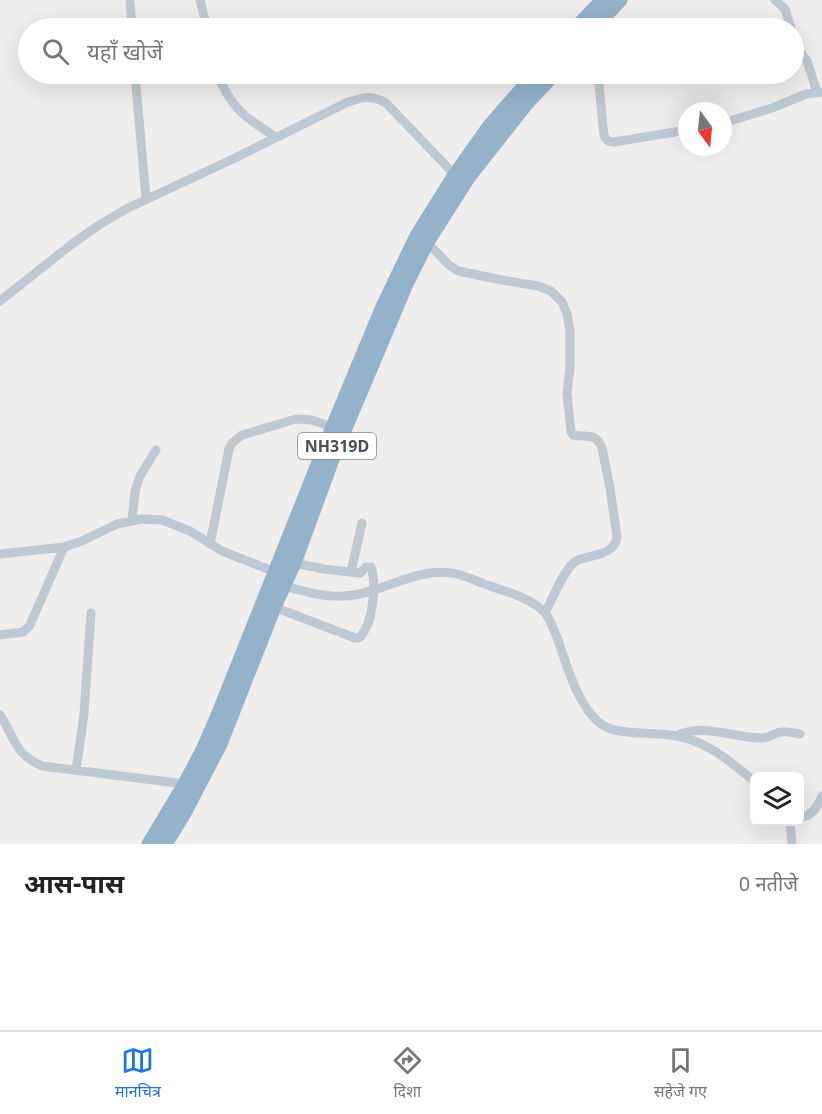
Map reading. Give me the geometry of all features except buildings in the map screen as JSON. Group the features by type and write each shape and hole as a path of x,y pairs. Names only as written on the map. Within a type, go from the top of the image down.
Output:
{"highway":[{"path":"586,18 603,0"},
{"path":"603,18 620,0"},
{"name":"NH319D","path":"149,844 203,750 382,309 417,236 455,175 489,128 526,84"},
{"name":"NH319D","path":"165,844 220,744 294,562 334,454 402,294 427,242 470,176 525,105 545,84"}],"street":[{"path":"130,0 131,18"},
{"path":"200,0 204,18"},
{"path":"775,0 785,9 788,18"},
{"path":"732,120 806,94 819,92 804,57"},
{"path":"136,84 146,198"},
{"path":"222,84 236,107 249,120 276,137"},
{"path":"599,84 604,136 608,141 678,131"},
{"path":"0,301 72,244 99,225 146,198 235,158 348,102 363,98 376,98 386,103 455,175"},
{"path":"427,242 458,271 538,286 551,291 562,302 567,314 571,350 567,393 571,432 576,436 596,438 600,442 617,537 613,548 574,562 567,570 545,613"},
{"path":"210,544 229,449 236,439 242,435 296,419 312,420 333,427"},
{"path":"132,521 135,491 140,476 156,450"},
{"path":"0,554 64,547 117,524 142,519 162,520 190,531 231,555 275,572"},
{"path":"351,572 362,524"},
{"path":"0,636 23,632 30,625 64,547"},
{"path":"274,607 355,638 363,635 374,590 371,567 366,567 360,573 324,569 294,562"},
{"path":"284,586 321,596 341,597 358,595 435,572 456,573 531,602 545,613 553,627 578,692 589,712 602,724 618,730 676,736 692,740 710,748 750,778"},
{"path":"76,770 84,714 91,613"},
{"path":"0,715 21,753 42,766 185,784"},
{"path":"676,736 692,730 757,738 770,737 780,732 800,734"},
{"path":"804,817 818,805 822,796"},
{"path":"790,826 792,844"}]}
